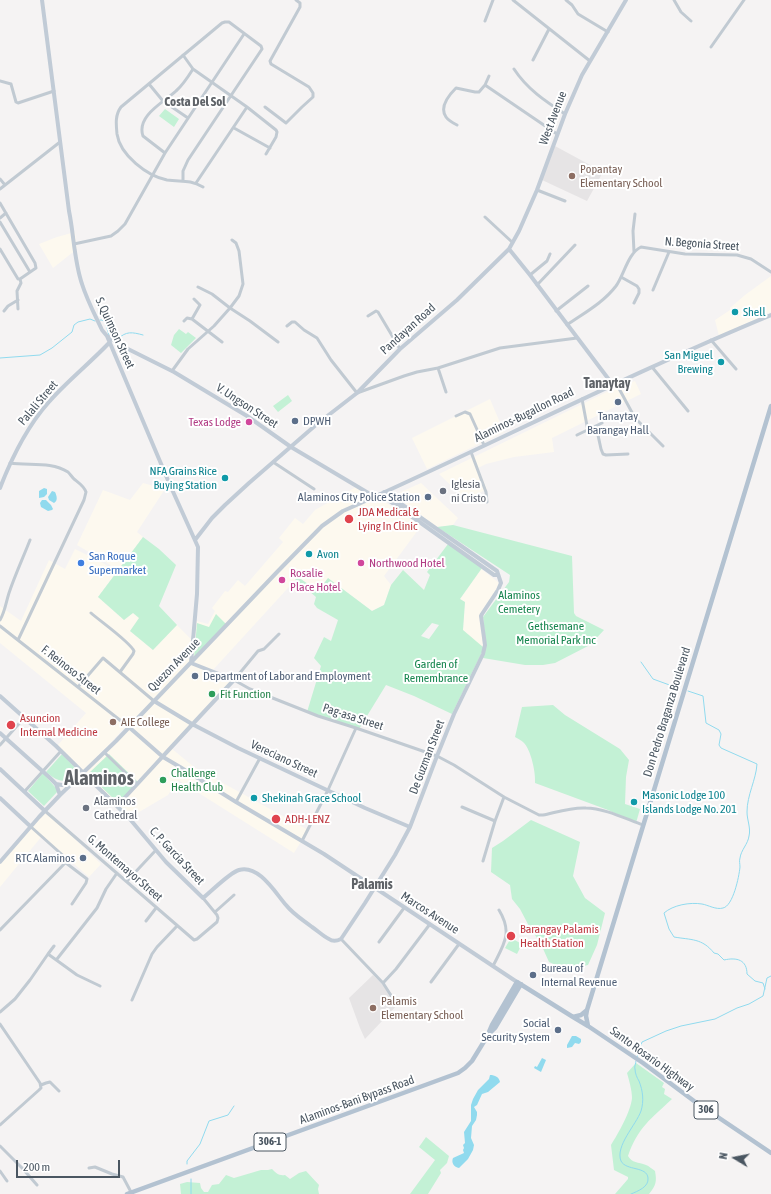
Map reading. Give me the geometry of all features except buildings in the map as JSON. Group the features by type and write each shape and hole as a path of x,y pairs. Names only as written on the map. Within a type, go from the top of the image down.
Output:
{"main road":[{"name":"Don Pedro Braganza Boulevard","path":"586,1016 771,406"},
{"name":"Marcos Avenue","path":"519,983 580,1022"},
{"name":"Alaminos-Bani Bypass Road","path":"130,1193 458,1073 466,1068 472,1061 495,1028 519,983"},
{"path":"573,1018 581,1015 587,1010"},
{"path":"580,1022 587,1010"},
{"path":"580,1022 586,1016"},
{"path":"586,1016 588,1026"},
{"name":"Santo Rosario Highway","path":"580,1022 632,1056 771,1154"}],"street":[{"name":"S. Quimson Street","path":"42,0 69,211 76,261 82,286 102,330 107,336 198,547 191,663"},
{"path":"265,107 286,123 313,98 312,90 271,64 270,61 300,7 300,3 296,0"},
{"path":"485,21 493,0"},
{"path":"513,0 590,61"},
{"path":"566,0 579,14 608,32"},
{"name":"West Avenue","path":"509,249 537,190 565,114 582,75 626,0"},
{"path":"674,0 685,16 691,21"},
{"path":"711,47 744,0"},
{"path":"183,180 183,171 188,160 262,49 261,46 229,22 224,22 183,55 121,107 117,114 116,124 118,140 123,149 142,168 153,175 167,180 183,180 196,183 203,187"},
{"path":"533,60 549,29"},
{"path":"74,244 111,236 125,224 165,153 244,34"},
{"path":"183,55 194,69 274,127 277,132 276,137 266,154"},
{"path":"165,153 143,136 141,129 144,119 185,82 194,69"},
{"path":"514,69 527,86 548,103 565,114"},
{"path":"457,125 445,116 444,107 447,99 456,88 478,92 485,85 490,76"},
{"path":"0,82 11,84 15,100 18,103 54,91"},
{"path":"149,84 163,101 188,118"},
{"path":"485,85 558,134"},
{"path":"196,183 248,107"},
{"path":"234,128 270,148"},
{"path":"0,189 60,142"},
{"path":"0,179 5,185"},
{"path":"537,190 565,201"},
{"path":"0,203 36,265 36,268 20,279"},
{"path":"0,218 6,213"},
{"path":"568,325 603,300 621,278 634,252 633,232 635,214"},
{"path":"485,217 512,242"},
{"path":"0,222 30,272"},
{"path":"172,371 188,349 218,321 239,296 243,284 239,251 236,243 232,240"},
{"path":"537,285 575,245"},
{"name":"N. Begonia Street","path":"634,252 643,247 692,255 737,254 751,259 771,272"},
{"path":"0,249 17,278 20,279"},
{"path":"509,249 614,384 635,418 663,446"},
{"name":"Pandayan Road","path":"195,540 212,518 225,505 321,421 357,393 400,349 457,300 509,249"},
{"path":"653,290 669,252"},
{"path":"530,275 547,261 550,254"},
{"path":"621,278 639,288 639,292 634,303"},
{"path":"18,309 17,291 21,283 20,279"},
{"path":"556,311 588,286"},
{"path":"198,287 212,294 278,342"},
{"path":"192,319 200,305 194,299"},
{"path":"4,312 8,306 18,300"},
{"path":"368,316 378,312 400,349"},
{"name":"Alaminos-Bugallon Road","path":"374,497 614,384 771,315"},
{"path":"184,321 187,318 192,319 222,342"},
{"path":"287,326 292,322 295,322 317,338 331,360 357,393 404,376 438,368 500,348 577,338"},
{"name":"V. Ungson Street","path":"107,336 124,347 172,371 247,416 291,447 374,497"},
{"path":"712,340 736,369"},
{"name":"Palali Street","path":"0,488 10,463 25,434 47,404 109,343"},
{"path":"652,367 688,411"},
{"path":"438,368 446,392"},
{"path":"582,399 588,431"},
{"path":"456,416 465,412 470,414 484,446"},
{"path":"577,435 602,423"},
{"path":"596,426 603,454 628,454"},
{"path":"471,452 486,492 487,502"},
{"path":"273,462 314,489"},
{"path":"10,463 41,464 59,468 70,474 84,487 86,492 84,500 18,640"},
{"path":"384,492 418,515 433,529"},
{"path":"380,494 398,508 433,529"},
{"name":"Quezon Avenue","path":"0,862 30,826 130,728 154,701 322,526 343,511 374,497"},
{"path":"398,508 401,503"},
{"path":"415,519 418,515"},
{"name":"De Guzman Street","path":"341,939 375,888 410,827 454,714 483,654 485,645 481,616 501,585 501,580 496,575 497,571 433,529"},
{"path":"0,620 4,614 9,593 30,540"},
{"path":"91,613 133,649 133,654 120,672"},
{"name":"F. Reinoso Street","path":"0,626 130,728"},
{"path":"117,806 234,680 258,652 264,649 278,634"},
{"path":"78,687 103,658 154,701"},
{"name":"Pag-asa Street","path":"191,663 234,680 250,689 318,716 437,756 504,797 539,815 578,808 588,808 601,810 643,825"},
{"name":"C. P. Garcia Street","path":"0,696 61,752 129,818 166,862 203,898 216,914"},
{"name":"Vereciano Street","path":"154,701 192,724 260,758 365,808 410,827"},
{"path":"0,745 24,718"},
{"name":"Marcos Avenue","path":"130,728 163,756 236,802 324,854 519,983"},
{"path":"302,841 328,790 356,728"},
{"path":"0,733 56,784 60,795"},
{"path":"25,791 61,752"},
{"path":"105,753 137,784"},
{"path":"236,802 260,758"},
{"path":"0,769 45,811"},
{"path":"56,784 72,784"},
{"path":"483,861 504,797"},
{"path":"0,798 87,879 72,904"},
{"path":"462,808 495,821"},
{"name":"G. Montemayor Street","path":"45,811 127,881 192,940 198,939 217,922 218,918 216,914"},
{"path":"127,881 156,850"},
{"path":"0,930 67,861"},
{"path":"203,898 233,873 239,870 248,870 261,877 271,886 286,906 300,919 329,939 336,941 341,939 383,983 392,998"},
{"path":"56,959 98,908 106,889 117,874"},
{"path":"216,914 234,894"},
{"path":"146,920 156,908"},
{"path":"379,942 404,908"},
{"path":"494,966 505,942 507,927 498,910"},
{"path":"383,983 430,924"},
{"path":"132,1000 152,954 177,926"},
{"path":"431,982 459,944"},
{"path":"0,1012 15,999 54,946"},
{"path":"48,954 77,975 100,986"},
{"path":"0,1024 41,1086"},
{"path":"0,1125 39,1090 44,1083 50,1082 59,1091"},
{"path":"0,1146 37,1185"},
{"path":"89,1168 95,1166 112,1174 123,1177 130,1193"},
{"path":"0,1171 7,1181"}],"shaded area":[{"name":"Popantay Elementary School","path":"555,146 603,172 587,201 542,180"},
{"path":"75,232 77,249 53,268 39,244"},
{"path":"771,276 771,312 719,336 715,320 730,310 730,308 745,295"},
{"path":"635,381 641,394 552,438 554,452 514,457 486,464 478,468 487,489 466,500 439,474 615,388"},
{"path":"490,399 504,432 427,469 412,438"},
{"path":"143,483 165,489 137,532 143,537 98,597 124,620 133,613 140,618 130,631 153,650 177,625 191,639 193,620 208,624 215,611 212,608 225,591 228,592 238,580 245,586 283,542 279,538 295,518 303,524 315,510 356,487 375,499 379,498 421,526 384,576 391,585 384,605 372,611 328,578 318,592 298,577 212,671 234,680 171,748 194,767 308,830 294,853 178,780 168,795 129,818 83,773 129,728 0,624 0,606 21,621 49,560 65,569 75,549 103,563 115,571 110,565 77,545 103,490 130,500"},
{"path":"421,483 458,518 453,525 437,527 394,495"},
{"path":"481,569 498,582 499,585 480,614 482,647 463,630 465,602 460,599"},
{"path":"0,628 78,688 125,727 82,771 57,746 86,713 0,643"},
{"path":"45,811 101,864 89,877 42,836 0,887 0,862"},
{"name":"Palamis Elementary School","path":"373,975 400,1002 365,1039 349,998"}],"green space":[{"path":"165,109 179,119 174,127 159,116"},
{"path":"179,329 186,334 188,332 196,338 181,353 171,345 174,335"},
{"path":"288,395 292,401 278,412 273,406"},
{"path":"453,525 572,556 574,613 576,616 604,630 590,645 555,663 525,665 483,658 485,636 483,617 509,582 510,575 437,527"},
{"path":"143,537 159,549 176,565 159,606 177,625 153,650 130,631 139,618 133,613 124,620 98,597"},
{"name":"Garden of Remembrance","path":"448,544 482,568 460,599 465,602 463,630 483,647 483,650 452,714 386,685 359,729 307,712 321,666 314,658 324,637 331,641 338,620 317,608 314,604 316,597 295,579 298,577 318,591 328,578 372,611 384,605 391,585 403,570 424,590 430,575 427,572","holes":["432,623 439,625 429,639 421,636"]},
{"path":"216,614 226,624 194,658 197,623 209,627"},
{"path":"553,705 565,715 620,749 629,760 626,777 625,804 640,809 636,823 608,810 535,783 534,767 531,755 526,745 515,737 522,707"},
{"path":"62,754 80,773 63,781 56,779 46,772"},
{"path":"109,754 138,782 118,803 88,774"},
{"path":"43,773 58,791 44,806 28,791"},
{"path":"531,820 580,842 573,876 585,898 605,913 597,945 588,965 567,970 549,962 540,942 530,928 520,909 512,899 510,885 491,872 492,848"},
{"path":"511,938 522,944 517,954 505,948"},
{"path":"636,1063 664,1083 662,1087 665,1089 664,1094 672,1099 651,1118 641,1130 628,1156 633,1161 647,1165 655,1171 656,1181 653,1188 649,1194 615,1194 628,1179 628,1177 614,1170 611,1145 627,1116 631,1103 632,1095 627,1073"},
{"path":"426,1137 449,1156 447,1163 440,1170 441,1173 428,1194 410,1194 435,1160 419,1147"},
{"path":"272,1169 278,1174 285,1175 290,1179 299,1173 306,1171 319,1185 319,1194 181,1194 180,1184 187,1182 200,1183 204,1192 208,1192 212,1185 219,1184 226,1175 234,1178 261,1170"}],"water":[{"path":"44,488 47,489 47,494 44,497 39,498 39,491"},
{"path":"52,491 55,492 57,497 57,500 54,503 49,500 48,497"},
{"path":"42,500 46,500 53,509 48,511 41,507 40,503"},
{"path":"572,1036 576,1036 581,1039 581,1042 579,1044 575,1043 572,1047 567,1048 567,1045"},
{"path":"542,1058 546,1060 541,1072 534,1068 535,1066 537,1067"},
{"path":"490,1075 494,1075 500,1082 488,1092 482,1094 477,1105 474,1107 477,1115 472,1126 471,1138 474,1145 473,1150 468,1159 459,1168 454,1166 452,1160 453,1158 464,1153 464,1132 471,1121 471,1105 473,1099 478,1090 489,1079"}],"waterway":[{"path":"0,358 40,355 52,348 72,332 74,325 78,322 90,319 95,321"},
{"path":"100,320 105,322 109,335"},
{"path":"116,339 129,333 143,335"},
{"path":"641,662 653,679 675,687"},
{"path":"688,691 703,696 706,723 719,730 721,734 719,745 721,748 757,764 747,806 750,830 747,842 741,855 740,867 733,897 727,906 723,908 715,908 697,903 687,904 677,906 664,913 669,929 674,937 701,942 724,960 737,959 745,965 747,974 755,981 763,983 765,989"},
{"path":"637,1057 642,1042 681,1026 715,1019 763,996 767,978 771,976"},
{"path":"631,1194 640,1190 647,1184 648,1181 647,1174 624,1164 621,1161 620,1155 623,1142 638,1117 642,1107 642,1092 635,1072 636,1061"},
{"path":"187,1164 187,1161 200,1144 209,1121 228,1115 234,1106"},
{"path":"191,1179 191,1194"}],"place":[{"name":"Popantay Elementary School","path":"572,176"},
{"name":"Shell","path":"735,312"},
{"name":"San Miguel Brewing","path":"721,362"},
{"name":"Tanaytay Barangay Hall","path":"618,402"},
{"name":"DPWH","path":"295,421"},
{"name":"Texas Lodge","path":"249,422"},
{"name":"NFA Grains Rice Buying Station","path":"225,478"},
{"name":"Iglesia ni Cristo","path":"443,491"},
{"name":"Alaminos City Police Station","path":"428,497"},
{"name":"JDA Medical & Lying In Clinic","path":"349,519"},
{"name":"Avon","path":"309,554"},
{"name":"San Roque Supermarket","path":"81,563"},
{"name":"Northwood Hotel","path":"361,563"},
{"name":"Rosalie Place Hotel","path":"282,580"},
{"name":"Department of Labor and Employment","path":"195,676"},
{"name":"Fit Function","path":"212,694"},
{"name":"AIE College","path":"113,722"},
{"name":"Asuncion Internal Medicine","path":"11,725"},
{"name":"Challenge Health Club","path":"163,780"},
{"name":"Shekinah Grace School","path":"254,798"},
{"name":"Masonic Lodge 100 Islands Lodge No. 201","path":"634,802"},
{"name":"Alaminos Cathedral","path":"86,808"},
{"name":"ADH-LENZ","path":"276,819"},
{"name":"RTC Alaminos","path":"83,858"},
{"name":"Barangay Palamis Health Station","path":"511,936"},
{"name":"Bureau of Internal Revenue","path":"533,975"},
{"name":"Palamis Elementary School","path":"373,1008"},
{"name":"Social Security System","path":"558,1030"}],"district":[{"name":"Costa Del Sol","path":"195,102"},
{"name":"Tanaytay","path":"607,384"},
{"name":"Alaminos","path":"99,779"},
{"name":"Palamis","path":"372,885"}],"park label":[{"name":"Alaminos Cemetery","path":"519,602"},
{"name":"Gethsemane Memorial Park Inc","path":"556,633"}]}
